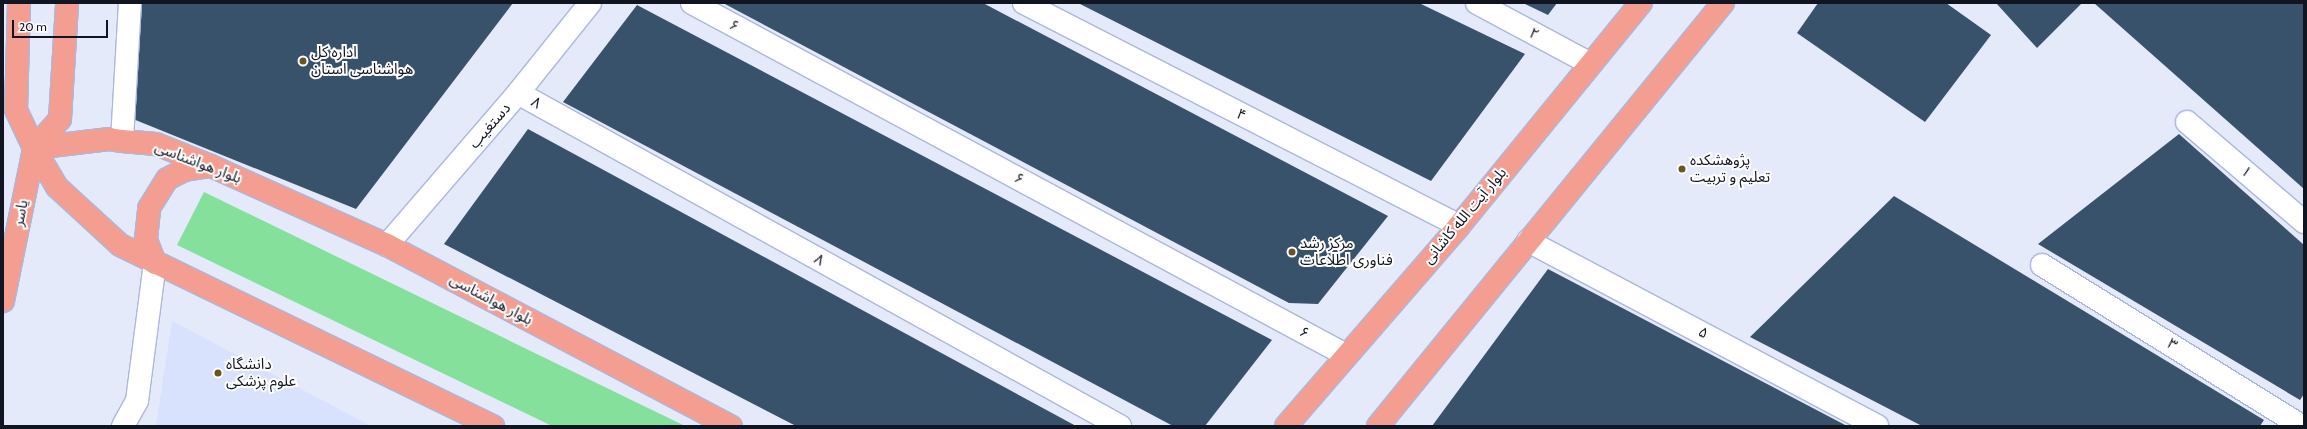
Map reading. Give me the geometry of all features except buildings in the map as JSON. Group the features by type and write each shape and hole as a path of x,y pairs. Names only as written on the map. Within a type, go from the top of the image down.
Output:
{"main road":[{"path":"19,3 16,110 34,148 57,188 120,245 493,426"},
{"path":"34,148 60,119 67,3"},
{"name":"بلوار آیت الله کاشانی","path":"1286,426 1459,226 1641,3"},
{"path":"1698,32 1713,3"},
{"path":"1378,426 1722,3"},
{"name":"بلوار هواشناسی","path":"34,148 109,139 156,144 211,166 387,245 731,426"},
{"name":"یاسر","path":"3,301 34,148"},
{"path":"155,263 146,239 149,208 167,179 185,170 211,166"}],"street":[{"path":"122,141 130,3"},
{"name":"دستغیب","path":"387,245 518,93 590,3"},
{"name":"۶","path":"692,3 1346,355"},
{"name":"۴","path":"1024,3 1459,226"},
{"name":"۲","path":"1477,3 1591,64"},
{"name":"۸","path":"518,93 1120,426"},
{"name":"۱","path":"2187,122 2304,222"},
{"name":"۵","path":"1528,241 1877,426"},
{"path":"123,426 137,401 155,263"},
{"name":"۳","path":"2042,265 2302,426"}],"shaded area":[{"name":"دانشگاه علوم پزشکی","path":"172,321 371,426 156,426"}],"green space":[{"path":"204,192 685,426 552,426 177,245"}],"place":[{"name":"اداره کل هواشناسی استان","path":"303,61"},
{"name":"پژوهشکده تعلیم و تربیت","path":"1682,169"},
{"name":"مرکز رشد فناوری اطلاعات","path":"1292,252"},
{"name":"دانشگاه علوم پزشکی","path":"218,373"}]}
